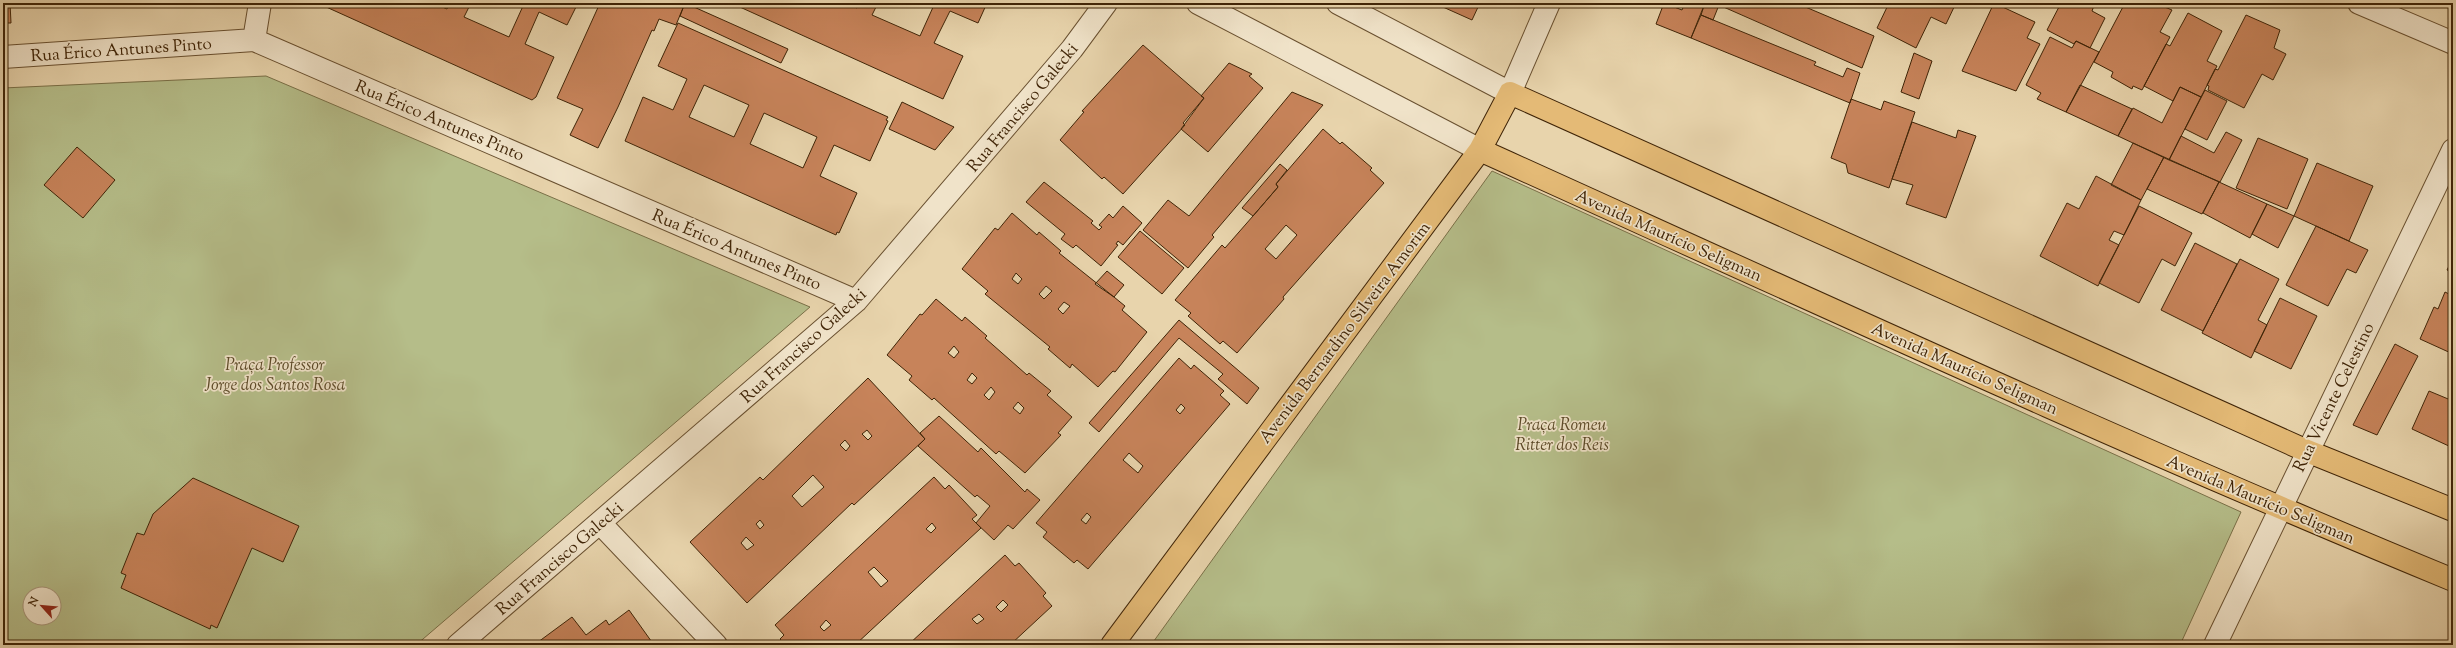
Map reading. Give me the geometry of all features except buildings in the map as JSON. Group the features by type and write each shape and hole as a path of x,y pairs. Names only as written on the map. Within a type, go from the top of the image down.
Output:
{"main road":[{"name":"Avenida Bernardino Silveira Amorim","path":"1112,645 1480,150 1510,93"},
{"path":"1510,93 2307,451 2453,510"},
{"name":"Avenida Maurício Seligman","path":"1480,150 2280,509 2453,580"}],"street":[{"path":"254,40 260,3"},
{"name":"Rua Francisco Galecki","path":"458,645 856,301 1072,49 1106,3"},
{"path":"1198,3 1480,150"},
{"path":"1338,3 1510,93"},
{"name":"Avenida Bernardino Silveira Amorim","path":"1510,93 1548,3"},
{"path":"2359,3 2453,43"},
{"name":"Rua Érico Antunes Pinto","path":"3,57 254,40 856,301"},
{"name":"Rua Vicente Celestino","path":"2215,645 2453,150"},
{"path":"600,523 716,645"}],"green space":[{"name":"Praça Professor Jorge dos Santos Rosa","path":"266,76 810,307 416,645 7,645 3,641 3,88"},
{"name":"Praça Romeu Ritter dos Reis","path":"1492,171 2241,512 2180,645 1151,645"}]}
